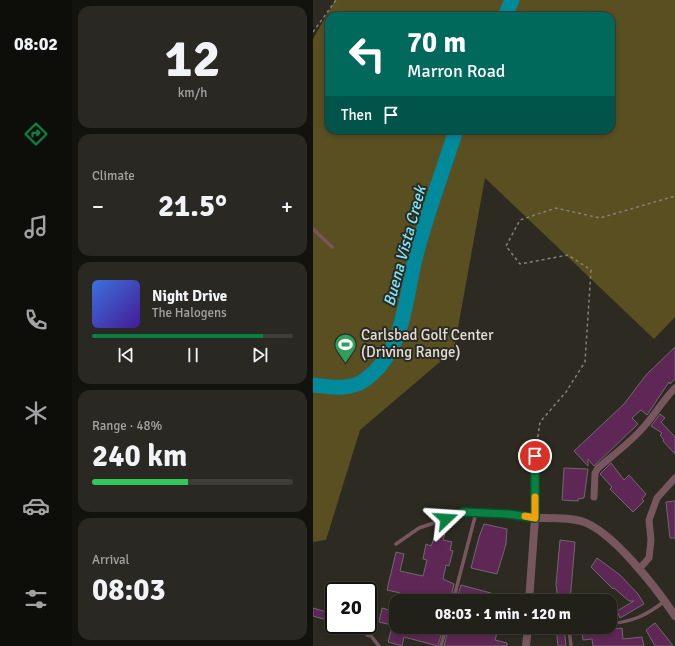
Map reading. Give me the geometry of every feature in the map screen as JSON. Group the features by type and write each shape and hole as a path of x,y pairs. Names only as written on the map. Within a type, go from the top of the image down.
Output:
{"street":[{"path":"594,498 595,473 598,468 640,432 654,416 666,397 675,388"},
{"path":"530,594 535,518 535,456"},
{"path":"639,569 649,558 651,540 649,520 657,498 675,478"},
{"path":"535,518 563,518 592,525 604,534 639,569 675,616"},
{"path":"526,646 527,634"}],"lane":[{"path":"313,229 332,247"},
{"path":"396,544 419,528 463,512 508,514 535,518"},
{"path":"455,594 476,513"},
{"path":"617,623 628,622 645,616 665,601"},
{"path":"441,646 444,634"},
{"path":"570,634 571,646"},
{"path":"367,635 371,636 379,646"}],"path":[{"path":"327,12 336,0"},
{"path":"313,32 325,15"},
{"path":"535,456 540,422 567,392 585,362 591,270 568,255 520,264 507,246 520,220 556,208 600,218 675,196"}],"shaded area":[{"path":"335,0 675,0 675,317 654,339 485,178 454,350 360,430 326,540 313,542 313,39 325,18 325,134 615,134 615,12 328,12"}],"building":[{"path":"675,347 675,379 670,384 669,382 647,415 641,410 632,418 638,424 594,466 588,459 588,466 574,451 624,404 646,375"},
{"path":"660,414 665,418 661,422 675,437 675,454 663,441 664,440 660,435 662,433 651,426"},
{"path":"611,463 624,480 629,475 646,494 642,499 644,501 633,512 610,489 612,487 600,474"},
{"path":"564,468 588,469 584,498 578,499 578,501 562,500"},
{"path":"675,501 675,538 670,538 666,502"},
{"path":"484,524 507,529 506,544 497,574 471,568"},
{"path":"437,531 445,533 443,540 452,542 450,550 453,551 449,566 446,565 443,579 454,584 452,594 400,594 387,590 396,552 404,554 400,571 423,576 427,560 423,559 426,544 431,546"},
{"path":"560,540 575,542 571,594 557,594 556,585"},
{"path":"597,558 620,575 638,594 644,604 620,618 617,611 634,601 629,601 614,588 613,589 591,567"},
{"path":"461,585 494,594 458,594"},
{"path":"313,608 325,611 325,619 313,616"},
{"path":"382,608 389,610 389,624 379,622"},
{"path":"655,623 673,646 655,646 646,630"},
{"path":"622,628 623,639 642,637 644,646 593,646 592,639 583,640 582,634 617,634 617,629"},
{"path":"390,634 441,634 438,646 404,637 402,646 388,642"},
{"path":"447,634 497,634 495,640 507,643 507,646 444,646"},
{"path":"557,634 565,634 566,646 558,646"}],"waterway":[{"name":"Buena Vista Creek","path":"507,12 512,0"},
{"name":"Buena Vista Creek","path":"313,385 347,387 360,383 379,367 389,353 396,338 406,305 420,239 455,134"}],"slow traffic":[{"path":"525,516 535,518 535,497"}],"place":[{"name":"Carlsbad Golf Center (Driving Range)","path":"345,364"}],"route":[{"path":"446,519 463,512 508,514 535,518 535,456"}]}
